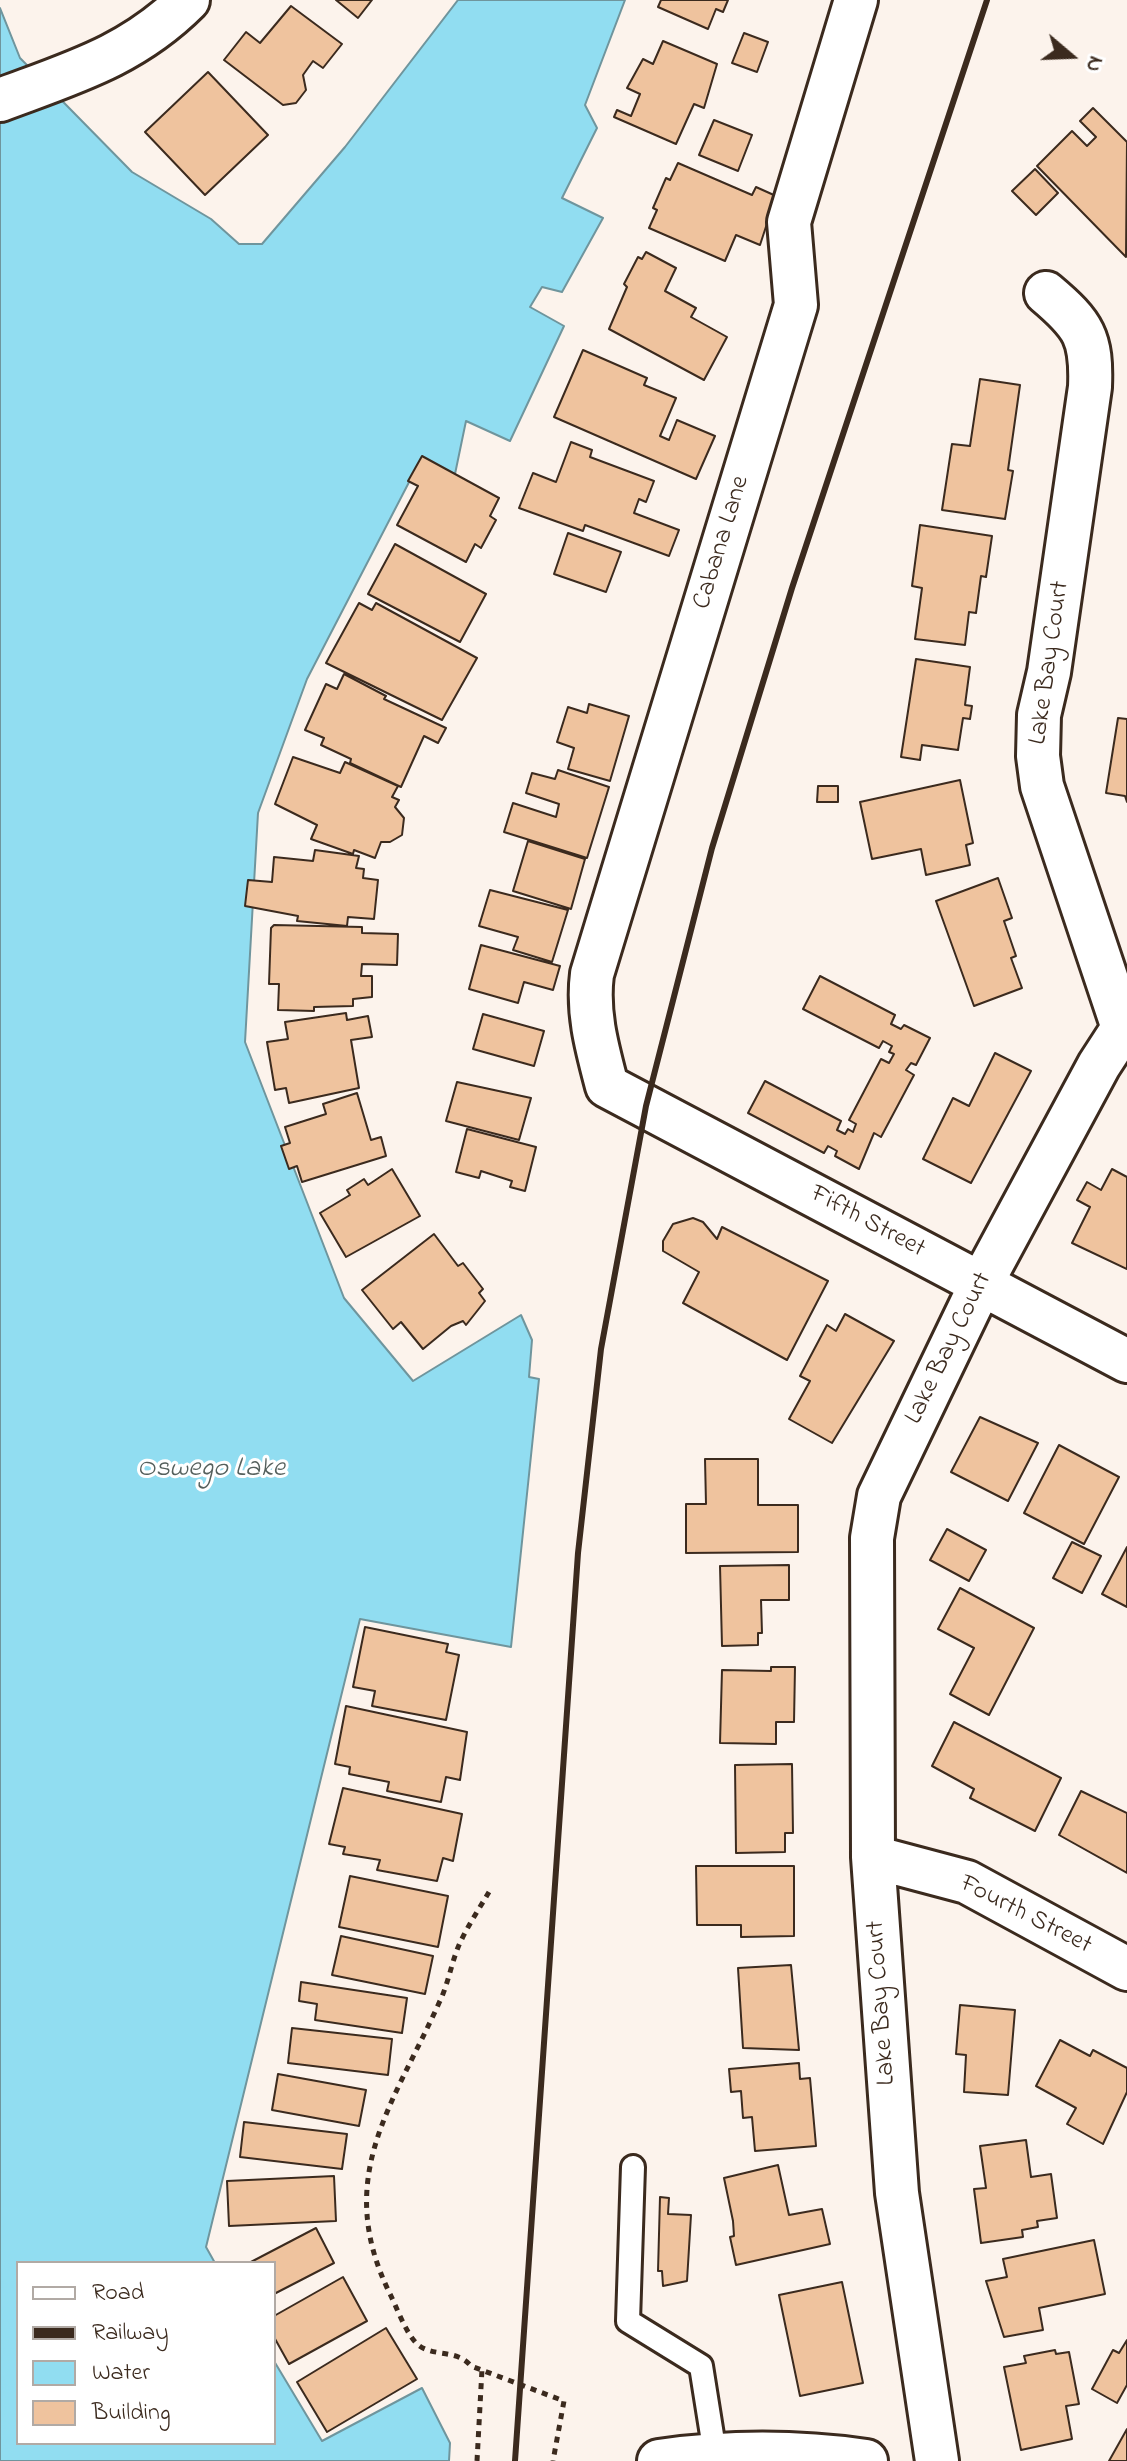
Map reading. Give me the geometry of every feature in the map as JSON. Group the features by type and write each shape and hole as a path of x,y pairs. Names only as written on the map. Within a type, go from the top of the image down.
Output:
{"street":[{"path":"0,100 122,53 146,37 188,0"},
{"name":"Cabana Lane","path":"607,1086 590,1010 592,974 796,305 789,222 856,0"},
{"name":"Lake Bay Court","path":"937,2461 897,2193 873,1857 872,1538 879,1496 981,1284 1099,1065 1125,1028 1056,834 1038,756 1039,715 1049,672 1090,387 1091,351 1089,340 1064,308 1046,293"},
{"name":"Fifth Street","path":"607,1086 1127,1361"},
{"name":"Fourth Street","path":"873,1857 967,1882 1127,1969"},
{"path":"659,2461 715,2454 866,2461"}],"lane":[{"path":"633,2167 628,2321 701,2366 715,2454"}],"path":[{"path":"489,1892 459,1945 440,2000 401,2079 375,2142 366,2179 364,2210 369,2245 379,2271 416,2343 430,2350 464,2358 471,2366 564,2401 553,2461"},
{"path":"477,2461 482,2369"}],"water":[{"name":"Oswego Lake","path":"458,0 625,0 585,105 597,128 562,198 603,218 562,292 542,287 530,307 564,326 510,441 466,421 455,474 420,461 307,679 258,813 245,1042 344,1298 413,1381 521,1315 532,1340 529,1377 539,1379 511,1647 360,1619 206,2247 214,2261 16,2261 16,2445 276,2445 276,2364 322,2441 422,2388 450,2443 449,2461 0,2461 0,8 20,58 132,172 211,219 239,244 262,244 345,147"}],"building":[{"path":"336,0 372,0 358,18"},
{"path":"661,0 728,0 723,12 716,9 708,29 658,7"},
{"path":"291,6 342,44 323,68 313,61 303,75 306,90 296,103 283,105 224,60 246,32 260,43"},
{"path":"744,33 768,42 757,72 732,63"},
{"path":"663,41 717,64 704,108 694,104 676,144 614,117 617,110 631,116 640,94 627,88 643,59 653,64"},
{"path":"208,72 268,135 205,195 145,132"},
{"path":"1093,108 1127,142 1126,257 1037,166 1072,131 1087,146 1096,137 1080,121"},
{"path":"714,120 752,135 738,171 699,155"},
{"path":"678,163 752,195 756,187 776,196 760,245 736,235 725,261 649,228 657,210 653,208 666,178 670,180"},
{"path":"1035,169 1058,193 1036,215 1012,191"},
{"path":"646,252 676,268 665,291 696,308 691,317 727,337 704,380 609,329 627,287 624,284 638,257 642,259"},
{"path":"583,350 647,378 644,385 676,398 660,436 669,440 677,420 715,436 696,479 554,417"},
{"path":"980,379 1020,385 1008,470 1013,471 1005,519 942,510 952,444 970,446"},
{"path":"571,442 592,450 590,457 654,481 646,502 639,499 634,513 679,530 669,556 585,525 583,531 519,508 533,473 556,482"},
{"path":"422,456 499,498 490,516 496,520 481,548 475,544 466,562 397,525 418,486 408,481"},
{"path":"920,525 992,536 986,577 981,576 976,613 969,612 965,645 915,639 922,588 912,586"},
{"path":"568,533 621,552 606,592 554,574"},
{"path":"395,544 486,594 460,642 368,594"},
{"path":"359,603 372,610 376,603 477,658 442,720 326,663"},
{"path":"916,659 970,667 965,705 972,706 970,719 963,718 958,750 922,745 920,760 901,757"},
{"path":"344,674 386,696 384,699 446,728 438,743 424,736 401,787 350,763 351,759 321,745 324,738 305,730 326,684 337,689"},
{"path":"589,704 629,716 610,781 568,769 574,748 557,742 568,707 587,713"},
{"path":"1118,718 1127,719 1127,802 1125,796 1106,793"},
{"path":"293,757 340,773 345,762 398,786 392,797 399,800 395,807 404,818 402,835 390,842 381,842 375,858 354,850 353,854 311,839 317,825 275,804"},
{"path":"558,770 609,787 587,858 504,832 513,803 556,817 559,804 526,793 532,773 555,779"},
{"path":"960,780 973,843 966,845 970,865 926,875 921,849 872,859 860,802"},
{"path":"818,786 838,786 838,802 817,802"},
{"path":"528,841 585,859 571,909 513,891"},
{"path":"315,850 359,856 356,868 364,869 363,878 378,880 374,919 348,917 347,926 297,921 298,916 245,906 248,880 272,882 274,857 313,861"},
{"path":"998,878 1012,918 1004,921 1016,956 1011,958 1022,988 974,1006 936,901"},
{"path":"490,890 568,910 552,962 513,950 518,937 479,926"},
{"path":"274,925 362,927 362,933 398,934 397,965 362,964 361,976 372,976 372,997 353,999 353,1006 314,1007 314,1011 278,1010 279,984 269,984 271,928"},
{"path":"481,945 560,966 553,990 524,982 518,1003 469,989"},
{"path":"820,976 895,1015 891,1024 901,1029 904,1025 930,1038 916,1065 911,1063 906,1070 914,1075 881,1137 874,1133 859,1169 835,1156 837,1151 828,1146 824,1153 748,1113 765,1081 841,1121 837,1130 845,1134 848,1129 853,1132 856,1124 849,1120 881,1059 889,1063 894,1054 889,1052 892,1046 883,1041 879,1048 803,1009"},
{"path":"346,1013 347,1020 368,1016 372,1037 351,1040 359,1088 289,1103 286,1088 275,1090 267,1042 288,1039 285,1022"},
{"path":"483,1014 544,1031 534,1066 473,1049"},
{"path":"995,1053 1031,1071 971,1183 923,1159 953,1098 969,1106"},
{"path":"457,1082 531,1098 519,1140 446,1121"},
{"path":"357,1093 371,1140 381,1137 386,1156 302,1182 297,1166 289,1169 281,1146 290,1143 285,1127 326,1114 323,1104"},
{"path":"467,1129 536,1147 525,1191 510,1187 512,1181 481,1171 479,1178 456,1172"},
{"path":"392,1169 420,1216 346,1257 320,1213 350,1195 347,1190 364,1179 368,1185"},
{"path":"1112,1169 1127,1177 1127,1269 1072,1243 1090,1207 1077,1200 1087,1182 1101,1190"},
{"path":"693,1218 703,1222 717,1239 722,1227 828,1281 787,1360 683,1303 699,1272 663,1251 663,1241 673,1224"},
{"path":"434,1234 458,1266 463,1263 483,1289 479,1293 485,1301 466,1325 463,1321 451,1326 423,1349 401,1322 393,1329 362,1290"},
{"path":"845,1314 894,1341 832,1443 789,1419 810,1381 800,1376 827,1325 836,1331"},
{"path":"980,1417 1038,1443 1008,1501 951,1472"},
{"path":"1059,1445 1119,1477 1084,1544 1024,1513"},
{"path":"705,1459 758,1459 758,1505 798,1505 798,1552 686,1553 686,1504 706,1504"},
{"path":"947,1529 986,1550 969,1581 930,1560"},
{"path":"1072,1542 1101,1556 1082,1593 1053,1578"},
{"path":"1127,1547 1127,1607 1102,1594"},
{"path":"789,1565 789,1600 761,1600 762,1633 758,1633 758,1645 722,1646 720,1566"},
{"path":"960,1588 1034,1628 989,1715 950,1694 974,1648 938,1629"},
{"path":"365,1627 448,1644 446,1652 459,1655 446,1720 372,1706 375,1691 353,1687"},
{"path":"771,1667 795,1667 794,1722 776,1722 776,1744 720,1743 722,1670 771,1671"},
{"path":"346,1706 467,1732 460,1780 446,1777 441,1802 387,1791 389,1782 349,1774 350,1767 335,1764"},
{"path":"954,1722 1061,1778 1035,1831 970,1798 974,1789 932,1766"},
{"path":"792,1764 793,1833 785,1833 785,1852 736,1853 735,1765"},
{"path":"343,1788 462,1814 453,1861 443,1858 437,1881 377,1870 380,1860 343,1854 345,1847 329,1844"},
{"path":"1081,1791 1127,1813 1127,1873 1059,1835"},
{"path":"696,1866 794,1866 794,1936 741,1937 741,1925 697,1925"},
{"path":"350,1876 448,1896 438,1947 339,1927"},
{"path":"341,1936 433,1956 425,1994 332,1975"},
{"path":"791,1965 799,2050 743,2048 738,1968"},
{"path":"301,1982 407,1998 402,2033 315,2020 317,2004 299,2001"},
{"path":"960,2005 1015,2010 1008,2095 964,2092 966,2055 956,2054"},
{"path":"292,2028 392,2039 388,2075 288,2063"},
{"path":"1060,2040 1090,2056 1093,2050 1127,2068 1127,2092 1103,2144 1067,2124 1076,2108 1036,2086"},
{"path":"799,2063 800,2079 810,2078 816,2146 755,2151 752,2117 743,2118 741,2091 731,2092 729,2069"},
{"path":"278,2074 366,2090 359,2126 272,2110"},
{"path":"244,2122 347,2134 342,2169 240,2157"},
{"path":"1026,2140 1031,2177 1051,2174 1057,2218 1037,2221 1038,2227 1022,2230 1023,2237 981,2243 974,2189 986,2188 980,2146"},
{"path":"778,2165 789,2215 822,2209 830,2244 736,2265 730,2237 734,2236 733,2221 724,2178"},
{"path":"334,2176 336,2221 229,2226 227,2181"},
{"path":"660,2197 669,2198 668,2214 691,2215 687,2281 663,2286 662,2271 658,2271"},
{"path":"316,2228 334,2263 276,2293 276,2261 253,2261"},
{"path":"1094,2240 1105,2294 1039,2308 1043,2330 1004,2337 986,2281 1007,2277 1003,2259"},
{"path":"343,2277 367,2321 289,2364 276,2341 276,2315"},
{"path":"842,2282 863,2383 800,2396 779,2295"},
{"path":"386,2328 417,2379 327,2432 297,2382"},
{"path":"1127,2340 1127,2385 1117,2403 1092,2389 1113,2350 1119,2353"},
{"path":"1055,2350 1056,2354 1069,2352 1079,2404 1066,2406 1072,2439 1021,2450 1004,2367 1026,2363 1024,2356"},
{"path":"1127,2429 1127,2461 1109,2461"}],"railway":[{"path":"515,2461 578,1553 601,1349 646,1106 712,848 792,588 987,0"}]}
